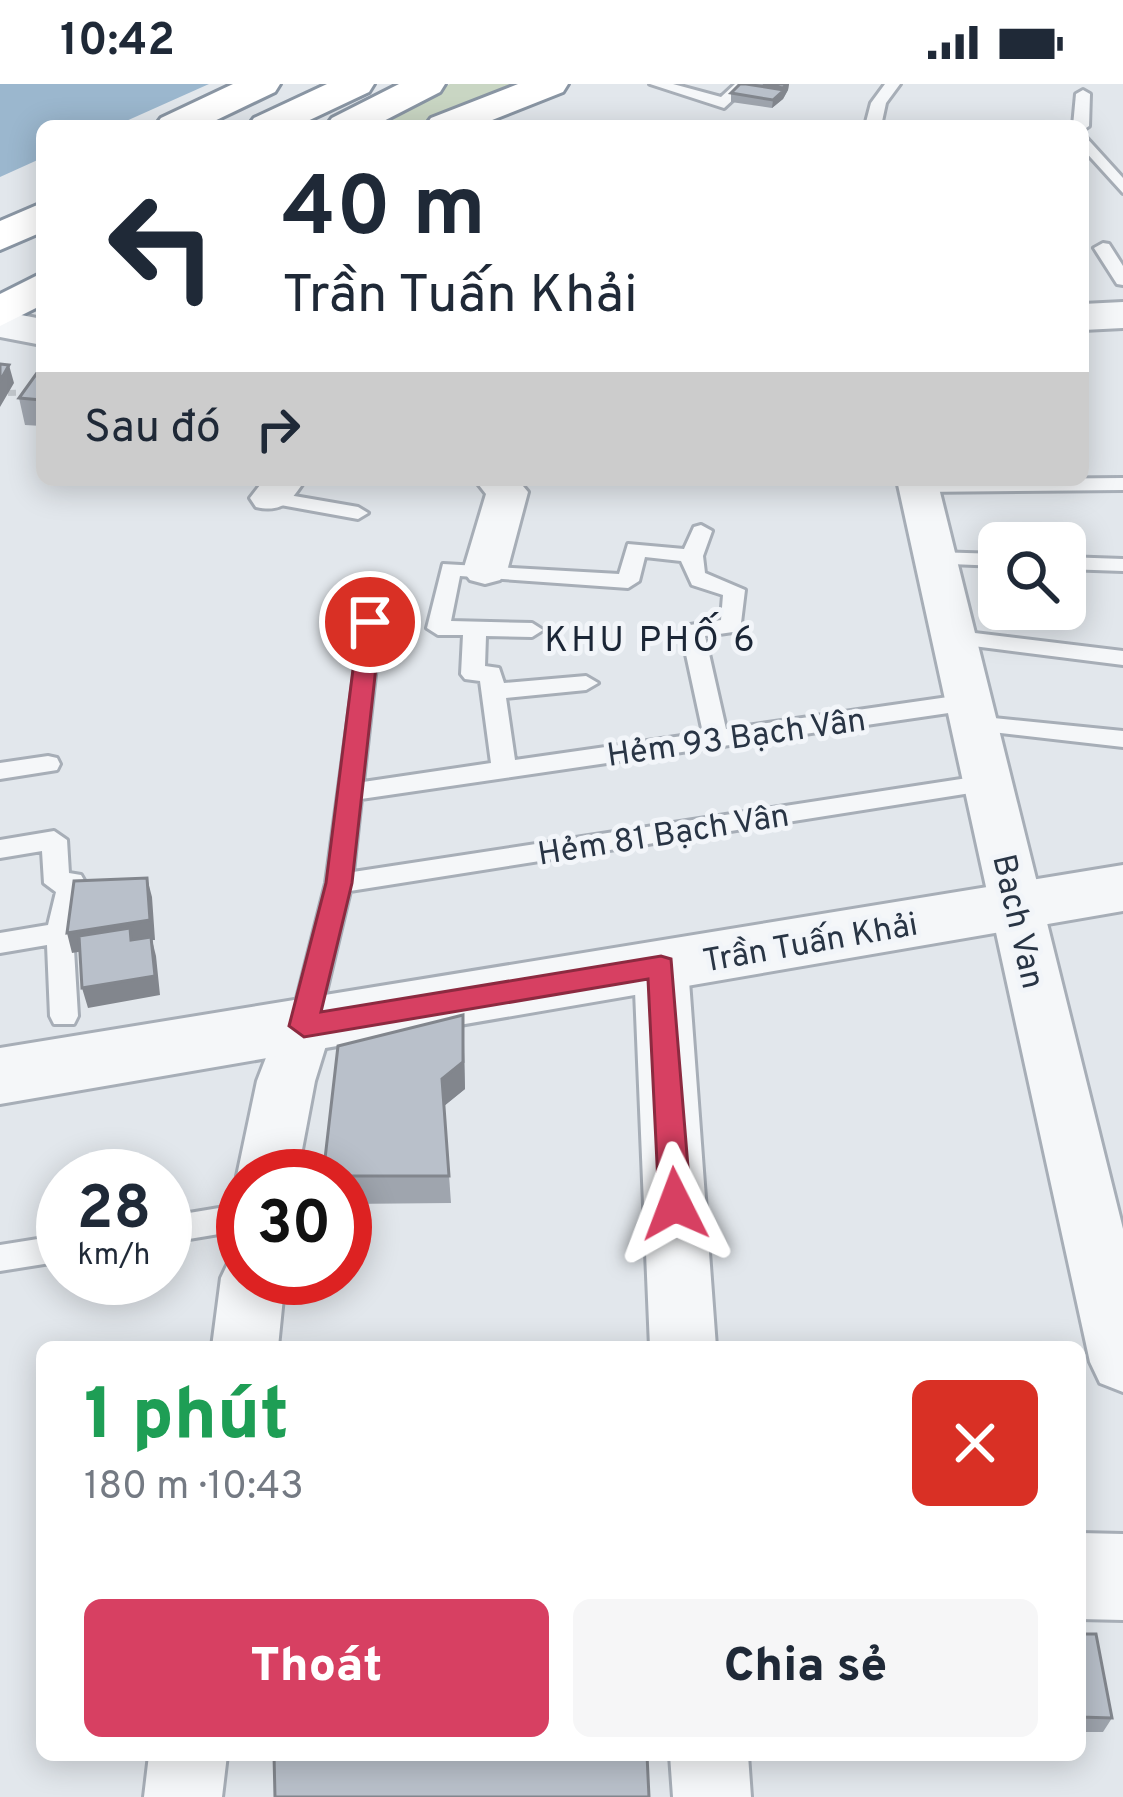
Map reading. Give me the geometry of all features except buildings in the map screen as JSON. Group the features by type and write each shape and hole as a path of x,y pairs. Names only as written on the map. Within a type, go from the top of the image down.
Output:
{"highway":[{"path":"187,120 262,84"},
{"path":"228,120 302,84"},
{"path":"280,120 356,84"},
{"path":"357,120 427,84"},
{"path":"460,120 550,84"},
{"path":"0,213 36,193"},
{"path":"0,238 36,218"},
{"path":"0,273 36,251"},
{"path":"0,313 36,290"}],"street":[{"path":"1089,317 1123,315"},
{"path":"0,324 36,331"},
{"path":"4,372 36,351"},
{"path":"484,571 508,492 502,486"},
{"name":"Bach Van","path":"918,486 1123,1362"},
{"name":"Trần Tuấn Khải","path":"0,1076 1123,888"},
{"path":"661,967 683,1341"},
{"path":"272,1149 286,1081 304,1026"},
{"path":"246,1341 250,1305"},
{"path":"1086,1576 1123,1576"},
{"path":"183,1797 187,1761"},
{"path":"710,1761 712,1797"}],"lane":[{"path":"657,84 724,103 743,84"},
{"path":"875,120 879,103 893,84"},
{"path":"1081,120 1083,94"},
{"path":"1089,146 1123,188"},
{"path":"1103,248 1123,280"},
{"path":"1089,484 1123,484"},
{"path":"278,489 358,513"},
{"path":"701,531 689,556 693,576 709,589 734,590 732,626 692,631 716,739"},
{"path":"532,630 438,628 451,569 628,581 636,549 689,556"},
{"path":"934,558 978,559"},
{"path":"1086,564 1123,565"},
{"path":"304,1026 339,883 370,622"},
{"path":"475,629 473,674 491,673 504,770"},
{"path":"950,637 1123,658"},
{"path":"493,692 586,683"},
{"name":"Hẻm 93 Bạch Vân","path":"350,792 716,739 971,713 1123,739"},
{"path":"0,771 48,764"},
{"name":"Hẻm 81 Bạch Vân","path":"339,883 988,783"},
{"path":"0,849 54,840 57,883 72,882 60,933 64,1016"},
{"path":"0,943 60,933"},
{"path":"0,1258 36,1252"}],"path":[{"path":"4,372 36,389"}],"green space":[{"path":"450,84 523,84 431,120 379,120"}],"water":[{"path":"0,84 209,84 128,120 36,120 36,161 0,177"}],"district":[{"name":"KHU PHỐ 6","path":"651,638"}],"route":[{"path":"370,622 339,883 304,1026 661,967 675,1204"}]}
